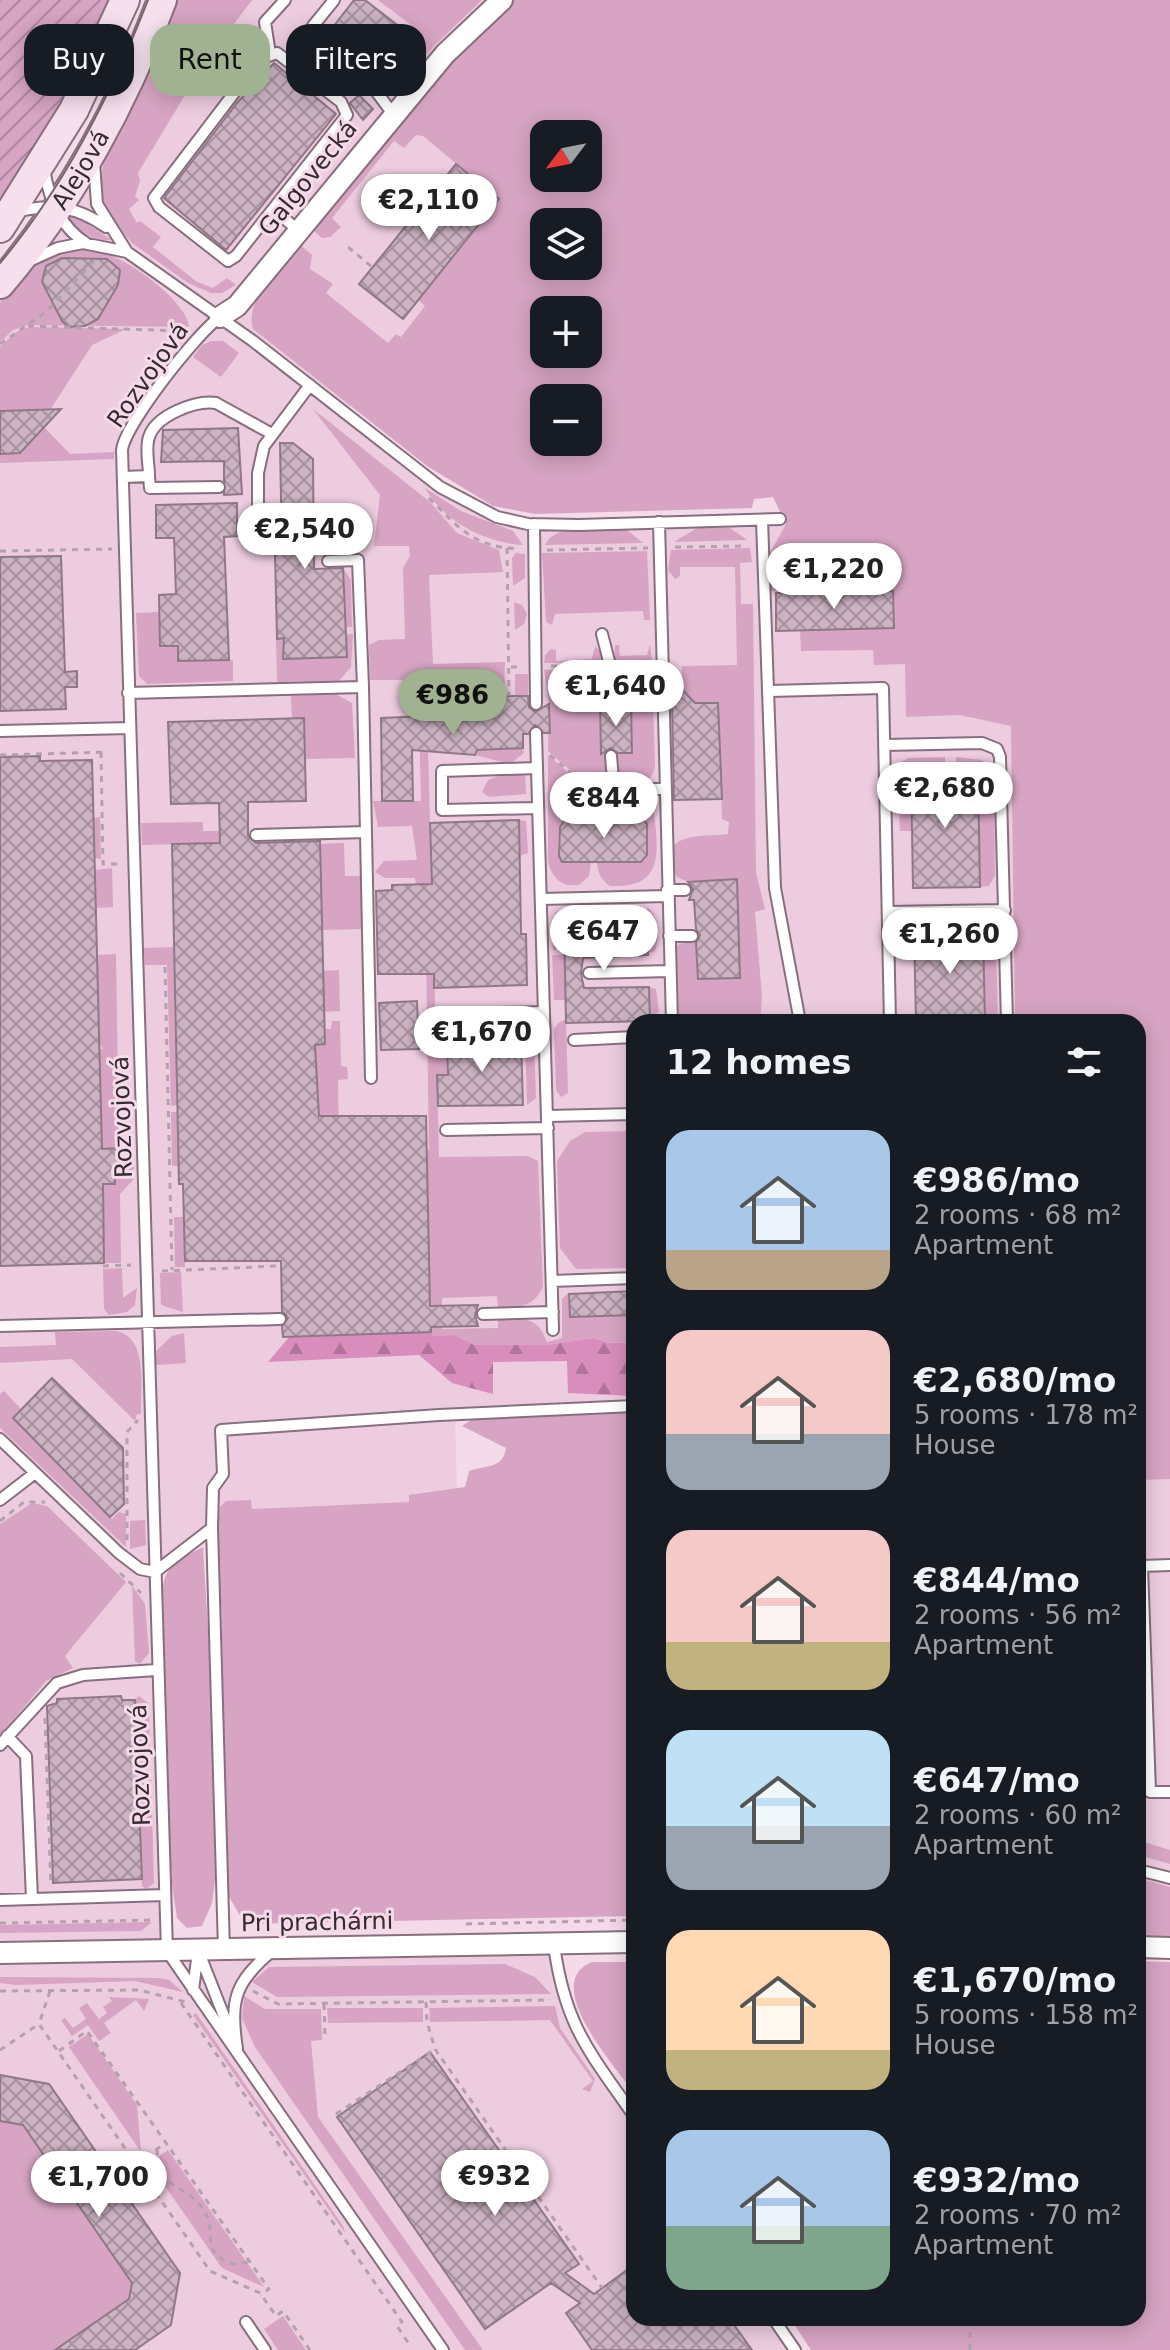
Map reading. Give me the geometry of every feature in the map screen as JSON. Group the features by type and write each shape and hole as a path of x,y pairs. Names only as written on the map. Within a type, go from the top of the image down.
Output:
{"street":[{"name":"Alejová","path":"5,221 45,159 96,68 125,0"},
{"name":"Alejová","path":"5,278 97,141 139,59 162,0"},
{"name":"Galgovecká","path":"220,317 237,306 445,54 502,0"},
{"name":"Pri prachárni","path":"0,1953 626,1942"},
{"path":"1146,1947 1170,1948"}],"lane":[{"path":"265,24 285,0"},
{"path":"334,0 313,26 349,55 393,114"},
{"path":"232,96 154,198 159,207 228,261 236,256 347,115 341,102 284,56 270,54"},
{"path":"97,141 94,191 111,231 127,252"},
{"path":"45,159 45,174 55,207 72,233 88,244"},
{"path":"5,221 55,207 71,207 111,231"},
{"path":"273,209 299,231"},
{"name":"Rozvojová","path":"5,278 46,252 88,244 127,252 220,317 440,487 497,517 534,524 780,519"},
{"name":"Rozvojová","path":"167,1951 156,1670 123,441 202,330 220,317"},
{"path":"258,530 260,461 272,434 310,385"},
{"path":"219,487 150,488 148,439 152,431 168,416 194,405 216,403 272,434"},
{"path":"123,477 149,476"},
{"path":"762,520 763,618 770,691 775,888 799,1014"},
{"path":"659,522 672,1014"},
{"path":"534,524 536,704"},
{"path":"328,561 358,560 371,1078"},
{"path":"602,634 610,665 611,700"},
{"path":"128,693 363,687"},
{"path":"770,691 883,688 890,1014"},
{"path":"0,731 130,728"},
{"path":"536,738 553,1330"},
{"path":"884,745 982,743 997,749 1000,757 1007,1014"},
{"path":"611,756 613,780 619,789 665,789"},
{"path":"537,768 442,771 442,810 538,808"},
{"path":"256,835 366,832"},
{"path":"541,899 685,890"},
{"path":"888,912 1005,910"},
{"path":"669,936 692,936"},
{"path":"589,973 670,971"},
{"path":"443,1014 544,1012"},
{"path":"574,1040 626,1037"},
{"path":"548,1116 626,1114"},
{"path":"446,1130 548,1128"},
{"path":"552,1281 626,1278"},
{"path":"483,1314 553,1312"},
{"path":"0,1326 280,1319"},
{"path":"224,1950 212,1528 213,1488 223,1474 221,1430 626,1406"},
{"path":"0,1439 140,1569 155,1572 212,1528"},
{"path":"0,1500 35,1473"},
{"path":"1146,1566 1170,1565"},
{"path":"32,1899 24,1750 3,1740 44,1693 57,1683 76,1676 156,1670"},
{"path":"1146,1679 1150,1792 1170,1792"},
{"path":"1146,1872 1170,1878"},
{"path":"0,1900 165,1895"},
{"path":"554,1945 564,2000 584,2044 626,2104"},
{"path":"237,2051 233,2008 240,1984 275,1949"},
{"path":"194,1994 198,1950"},
{"path":"198,1950 237,2051"},
{"path":"167,1951 443,2350"},
{"path":"246,2322 265,2350"},
{"path":"778,2326 795,2350"}],"path":[{"path":"0,344 46,312 106,247"},
{"path":"348,247 372,267"},
{"path":"28,326 202,330"},
{"path":"423,492 462,532 478,541 507,548 763,545"},
{"path":"507,548 509,696"},
{"path":"0,551 124,549"},
{"path":"511,667 662,665"},
{"path":"536,738 613,809 666,810"},
{"path":"101,752 103,864 134,863"},
{"path":"0,755 107,752"},
{"path":"165,967 172,1270"},
{"path":"103,1266 121,1265"},
{"path":"181,1270 278,1266"},
{"path":"128,1560 127,1432 151,1406"},
{"path":"0,1521 24,1502 48,1503"},
{"path":"112,1565 155,1607"},
{"path":"44,1693 53,1922"},
{"path":"0,1923 166,1920"},
{"path":"240,1984 278,2004 564,2000"},
{"path":"0,1991 139,1990 180,2003 402,2322 397,2326 409,2344"},
{"path":"0,2050 39,2024 50,1991"},
{"path":"180,2003 194,1994"},
{"path":"426,2002 427,2022 435,2049 602,2288"},
{"path":"324,2003 325,2040"},
{"path":"39,2024 210,2271 261,2295 276,2316 283,2311 310,2350"},
{"path":"58,2051 87,2031 269,2289 261,2295"},
{"path":"336,2114 435,2049"},
{"path":"135,2163 166,2143"},
{"path":"157,2149 163,2177 198,2203 207,2215 209,2242 214,2251 233,2264 250,2262"},
{"path":"970,2326 970,2350"}],"shaded area":[{"path":"0,0 112,0 101,24 24,24 24,96 67,96 0,206"},
{"path":"162,0 488,0 426,61 426,24 286,24 286,96 398,96 393,102 511,198 345,412 472,506 528,524 780,519 1009,588 1021,1014 626,1014 626,1406 455,1414 458,1535 212,1528 155,1572 167,1950 554,1945 564,2000 626,2103 626,2326 778,2326 795,2350 0,2350 0,284 11,271 109,96 134,96 134,50"},
{"path":"174,0 252,0 234,24 163,24"},
{"path":"378,0 482,0 426,55 426,24 410,24"},
{"path":"514,0 1170,0 1170,1479 1146,1480 1146,1014 1015,1014 1011,726 960,715 906,717 905,664 874,665 873,650 801,651 800,630 894,628 893,592 770,591 770,553 786,524 773,497 754,499 752,508 535,514 493,506 427,466 253,329 252,317 259,295 300,245 312,255 310,269 333,284 326,293 388,343 396,334 401,337 425,306 418,300 499,199 423,136 416,135 404,148 394,141 332,218 341,227 330,237 322,238 313,230 422,96 426,96 426,91 453,58"},
{"path":"150,53 150,96 184,96 138,173 140,181 135,196 139,200 129,209 137,223 140,221 161,237 153,247 197,282 213,288 227,278 236,285 222,293 211,293 188,283 132,243 110,217 100,183 105,153 131,96 134,96 134,89"},
{"path":"72,214 112,240 99,239 79,230 65,215"},
{"path":"75,249 107,254 146,276 180,307 189,327 28,325 13,330 0,342 0,304 10,285 42,261"},
{"path":"30,327 126,329 92,345 41,424 70,454 114,452 114,459 0,463 0,347 16,332"},
{"path":"223,341 239,353 221,377 193,357 202,345"},
{"path":"313,409 430,502 457,533 499,550 503,572 429,575 433,664 505,662 504,705 443,707 437,717 431,712 428,714 434,721 428,751 436,1039 447,1040 448,1075 437,1076 439,1157 528,1156 538,1161 543,1287 530,1303 519,1306 498,1307 497,1296 442,1298 442,1329 498,1328 498,1319 522,1319 539,1327 547,1342 562,1338 562,1299 568,1293 570,1317 626,1315 626,1342 609,1343 594,1338 547,1345 474,1345 455,1335 434,1336 431,1332 426,1156 320,1159 315,1045 324,1029 331,1029 332,1021 340,1021 341,1066 347,1067 348,1079 338,1080 339,1152 429,1150 426,953 415,878 385,878 375,872 384,861 417,860 412,826 378,827 373,801 421,801 418,680 370,680 369,645 379,640 405,639 403,568 410,556 409,546 374,546 380,495"},
{"path":"425,488 461,511 513,531 523,545 494,540 466,528 443,511"},
{"path":"697,528 730,528 747,540 674,542"},
{"path":"570,530 627,530 643,543 545,545 551,537"},
{"path":"750,548 752,562 740,563 741,604 753,604 756,873 765,909 755,912 761,1014 676,1014 675,949 679,944 696,941 698,979 740,978 737,880 688,882 677,877 671,862 675,844 683,839 728,834 729,822 722,819 718,703 695,703 682,694 682,666 737,665 735,567 680,567 680,576 675,579 668,570 671,550"},
{"path":"647,551 650,620 644,620 643,611 555,614 552,625 546,622 542,553"},
{"path":"516,553 525,554 525,578 513,586 512,558"},
{"path":"343,568 351,580 352,627 346,627"},
{"path":"514,602 522,605 527,614 524,624 515,630"},
{"path":"159,612 160,646 178,646 178,661 233,660 233,681 147,684 139,676 136,613"},
{"path":"346,634 353,634 351,667 339,681 277,682 276,639 284,638 284,659 346,657"},
{"path":"650,644 652,661 614,661 615,645 619,645 620,656 647,655"},
{"path":"595,646 601,652 602,662 544,663 545,655 551,649 556,650 556,661 592,659"},
{"path":"619,667 652,667 655,767 651,777 640,783 625,784 617,775 617,753 632,753 631,704 619,703"},
{"path":"602,668 602,753 605,753 606,774 615,792 643,798 653,809 614,808 548,751 549,704 544,670"},
{"path":"515,674 528,674 528,696 515,696"},
{"path":"335,694 352,703 355,758 305,759 304,718 292,718 291,696"},
{"path":"523,748 524,753 510,764 475,755 477,750"},
{"path":"548,755 613,811 654,812 656,855 649,875 627,885 610,886 602,879 597,866 597,862 641,862 647,856 647,824 640,817 565,820 559,841 562,862 591,862 589,876 579,885 563,883 555,877 548,862"},
{"path":"945,757 945,772 912,773 912,783 898,783 899,763 909,758"},
{"path":"956,757 982,760 994,782 995,875 989,886 980,887 978,772 956,772"},
{"path":"501,775 525,775 526,794 489,797 482,792 488,780"},
{"path":"898,788 912,788 912,831 900,831"},
{"path":"100,817 101,859 95,858 94,818"},
{"path":"519,820 526,821 528,853 519,856"},
{"path":"203,822 203,831 220,831 220,843 142,845 141,823"},
{"path":"344,843 345,876 361,876 362,929 322,930 320,844"},
{"path":"112,868 113,907 96,908 95,870"},
{"path":"647,907 654,915 658,933 655,951 648,953"},
{"path":"562,910 564,950 553,950 551,923 556,912"},
{"path":"983,936 996,936 998,1014 985,1014"},
{"path":"298,943 298,948 174,952 178,1105 171,1106 167,965 145,965 144,948"},
{"path":"116,954 119,1141 132,1142 132,1148 102,1149 100,1050 103,1049 100,1044 97,955"},
{"path":"552,955 564,955 566,1000 554,1000"},
{"path":"339,970 340,1011 324,1012 323,971"},
{"path":"649,987 656,989 659,1012 649,1014"},
{"path":"566,1019 568,1093 561,1097 556,1090 554,1030 558,1023"},
{"path":"525,1038 534,1041 536,1098 527,1105"},
{"path":"171,1112 178,1112 179,1166 172,1166"},
{"path":"626,1131 626,1268 576,1269 560,1248 557,1161 570,1141 585,1132"},
{"path":"134,1164 133,1180 120,1194 121,1263 104,1263 103,1184 115,1184 114,1165"},
{"path":"174,1217 184,1217 185,1267 175,1267"},
{"path":"122,1268 123,1298 137,1288 135,1305 127,1312 109,1315 104,1309 103,1269"},
{"path":"181,1272 183,1312 161,1305 160,1273"},
{"path":"117,1331 134,1344 141,1366 141,1414 137,1414 135,1421 72,1359 0,1363 0,1347 56,1345 55,1332"},
{"path":"184,1333 186,1363 156,1365 156,1351 172,1336"},
{"path":"4,1391 21,1409 13,1418 112,1519 119,1512 126,1514 126,1547 0,1428 0,1394"},
{"path":"626,1411 626,1916 245,1924 228,1895 221,1600 216,1549 220,1507 226,1501 251,1500 252,1509 409,1502 409,1495 465,1487 469,1471 497,1463 506,1448 462,1426 477,1416"},
{"path":"1170,1466 1170,1945 1146,1941 1146,1467"},
{"path":"32,1503 47,1506 126,1582 65,1656 73,1668 46,1681 0,1736 0,1524"},
{"path":"145,1520 146,1545 130,1549 130,1521"},
{"path":"203,1547 213,1714 215,1880 212,1903 202,1926 187,1928 177,1918 172,1885 165,1757 163,1586 172,1566"},
{"path":"132,1586 145,1604 149,1653 140,1664 135,1661"},
{"path":"139,1696 149,1704 150,1767 139,1767 135,1700"},
{"path":"139,1775 151,1775 154,1883 146,1889 142,1886"},
{"path":"1146,1842 1170,1850 1170,1864 1146,1857"},
{"path":"1146,1880 1170,1887 1170,1936 1146,1936"},
{"path":"152,1922 141,1931 0,1933 0,1925"},
{"path":"1146,1961 1170,1962 1170,2350 811,2350 795,2326 1146,2326"},
{"path":"592,1962 626,1962 626,2082 586,2026 577,2006 574,1988 578,1973"},
{"path":"505,1964 535,1977 551,1994 277,1997 252,1982 269,1967"},
{"path":"0,1977 159,1978 169,1980 183,1992 135,1981 16,1985 0,1983"},
{"path":"244,1996 265,2009 321,2009 322,2040 311,2041 318,2117 483,2350 465,2350 255,2047 242,2018"},
{"path":"109,1997 149,1999 144,2011 136,2000 104,2023 111,2033 99,2041 88,2025 72,2036 61,2020 65,2018 73,2028 86,2019 79,2008 87,2003 99,2019 107,2013 103,2007 112,2001"},
{"path":"555,2006 560,2028 595,2079 590,2092 582,2089 593,2081 550,2020 430,2022 429,2008"},
{"path":"327,2008 423,2008 423,2022 328,2023"},
{"path":"196,2013 343,2226 345,2233 193,2015"},
{"path":"88,2034 137,2105 141,2152 69,2047"},
{"path":"0,2075 50,2084 179,2272 135,2350 0,2350"},
{"path":"168,2150 264,2287 222,2268 149,2163"},
{"path":"283,2316 306,2350 278,2350 264,2329"}],"green space":[{"path":"431,1332 434,1336 455,1335 474,1345 547,1345 594,1338 609,1343 626,1342 626,1396 568,1393 567,1361 493,1362 493,1394 452,1383 419,1355 268,1362 290,1336"}],"building":[{"path":"354,0 365,0 396,24 335,24"},
{"path":"274,63 286,73 286,96 314,96 336,114 226,250 164,198 243,96 270,96 270,67"},
{"path":"360,96 373,109 363,120 350,103"},
{"path":"456,164 499,199 403,319 359,284"},
{"path":"62,258 107,259 120,270 118,285 98,319 85,326 68,327 62,321 42,282 46,266"},
{"path":"61,409 20,453 0,454 0,411"},
{"path":"238,428 242,494 224,495 224,461 161,462 163,430"},
{"path":"280,443 293,443 313,459 314,569 343,568 347,657 283,659 284,638 277,639 275,553 282,553"},
{"path":"237,503 237,536 224,537 229,660 178,661 178,646 160,646 159,595 176,594 174,538 156,538 156,505"},
{"path":"61,556 65,672 77,671 77,687 65,687 66,709 0,711 0,557"},
{"path":"893,591 894,628 776,631 776,593"},
{"path":"676,683 695,703 718,703 722,799 674,800 672,702 678,702"},
{"path":"504,696 528,696 529,707 535,712 549,704 550,733 544,733 535,725 528,734 523,734 523,748 477,750 475,755 412,750 413,801 382,801 381,718 426,716 442,707 504,705"},
{"path":"600,703 610,708 618,703 631,703 632,753 618,753 611,748 601,754"},
{"path":"304,718 306,801 248,802 248,836 256,843 320,841 325,1044 315,1045 319,1116 426,1116 430,1306 478,1305 475,1315 478,1326 431,1327 431,1332 283,1337 282,1326 288,1318 282,1311 281,1261 185,1261 183,1184 179,1184 172,844 220,843 219,803 171,804 168,722"},
{"path":"40,756 40,761 92,760 102,1149 121,1148 121,1165 114,1165 115,1184 103,1184 104,1263 0,1266 0,757"},
{"path":"978,772 980,887 913,888 911,773"},
{"path":"640,817 647,824 647,855 641,862 562,862 559,856 560,827 565,820"},
{"path":"519,820 521,934 526,934 527,985 434,988 434,974 378,974 376,891 392,890 392,885 432,884 430,823"},
{"path":"737,879 740,978 698,979 696,943 700,935 696,929 694,900 689,900 693,889 688,882"},
{"path":"647,922 648,955 583,958 581,974 584,988 649,987 650,1014 626,1014 626,1022 566,1023 564,924"},
{"path":"983,930 985,1014 916,1014 914,931"},
{"path":"417,1001 419,1049 381,1050 379,1003"},
{"path":"521,1039 523,1105 438,1106 437,1075 448,1075 447,1040"},
{"path":"626,1291 626,1315 570,1317 569,1294"},
{"path":"52,1378 123,1448 124,1504 110,1517 13,1418"},
{"path":"121,1696 122,1700 135,1700 142,1879 53,1883 47,1706 57,1703 57,1699"},
{"path":"430,2052 579,2264 565,2273 594,2294 626,2271 626,2326 735,2326 752,2350 592,2350 566,2313 580,2303 551,2283 485,2329 337,2117"},
{"path":"0,2075 49,2084 180,2273 171,2325 135,2350 55,2350 129,2299 132,2283 23,2125 0,2121"}],"tram line":[{"path":"0,263 45,203 84,138 119,70 148,0"}]}
